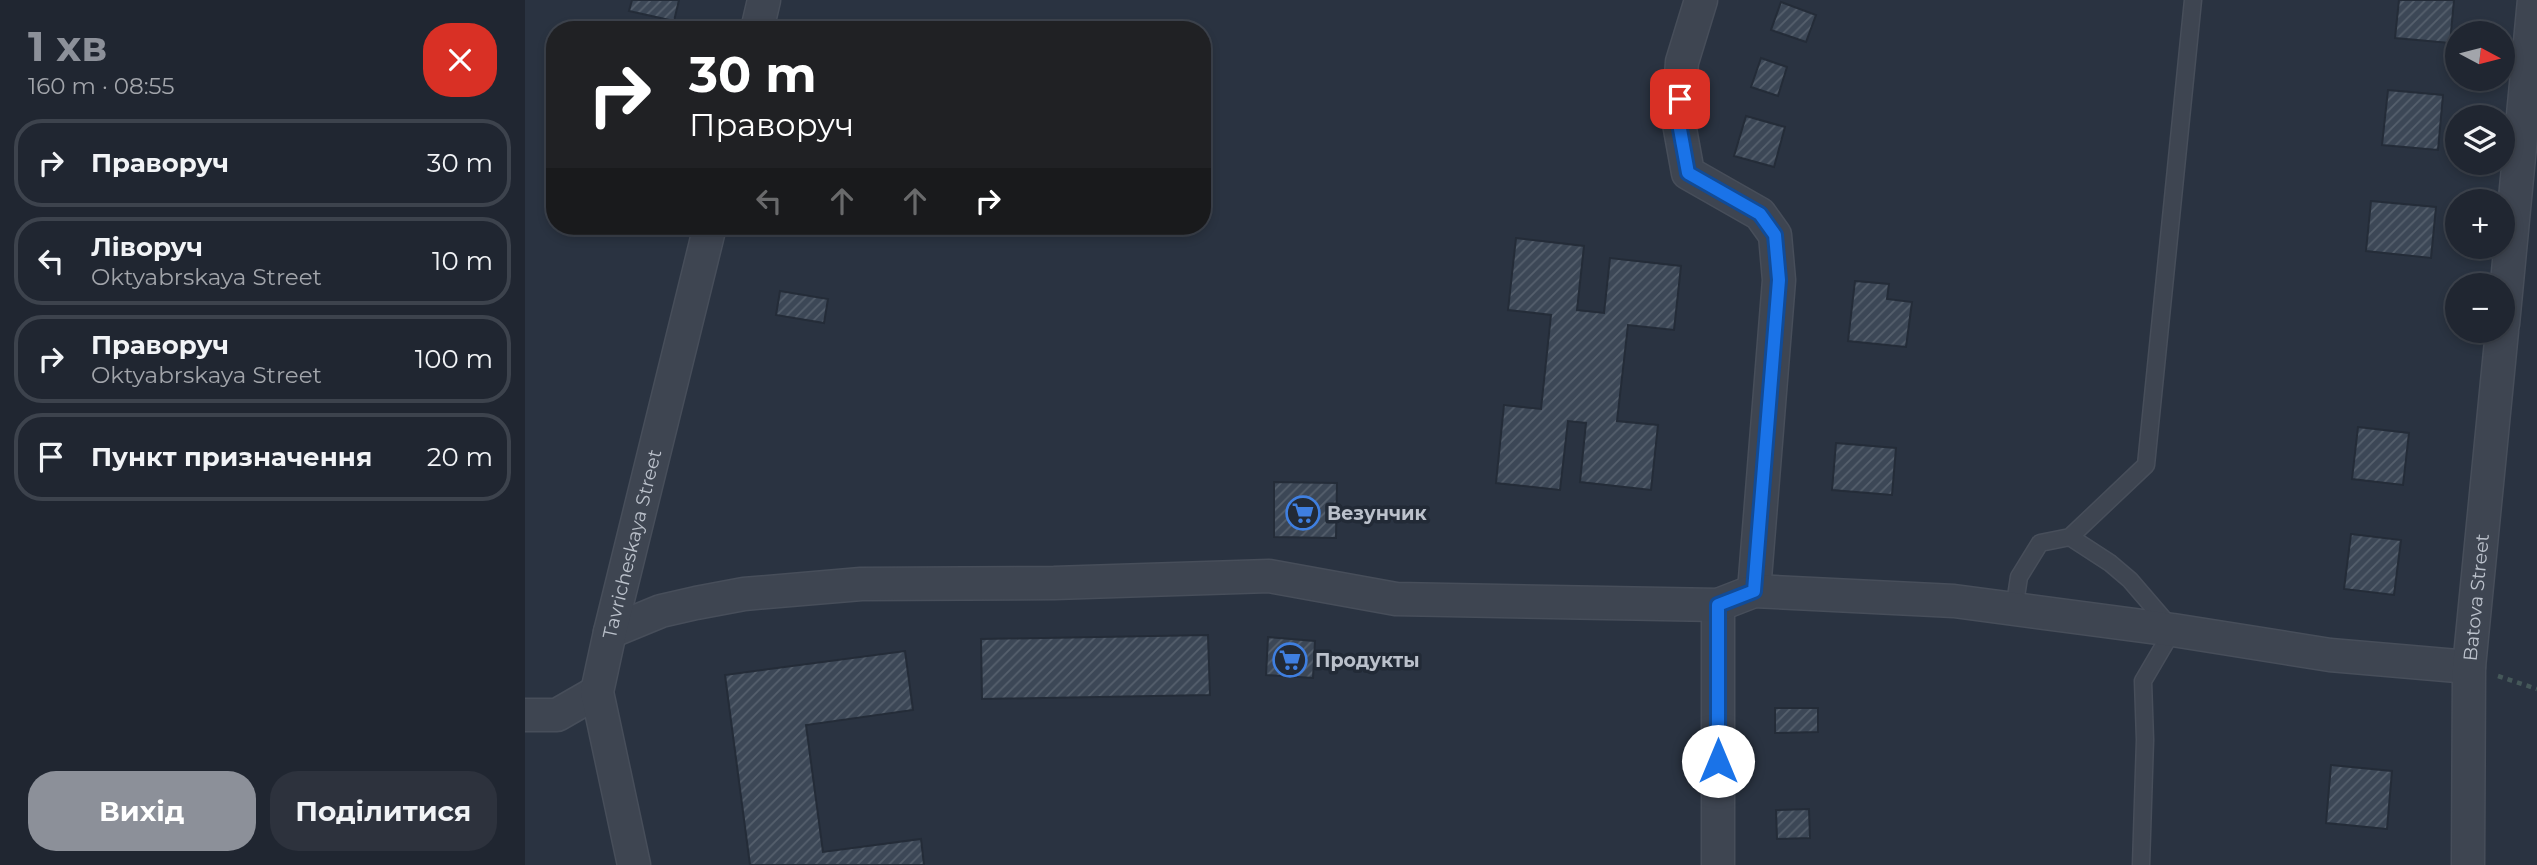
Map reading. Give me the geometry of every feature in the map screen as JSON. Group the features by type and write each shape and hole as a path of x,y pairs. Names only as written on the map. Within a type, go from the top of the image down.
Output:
{"street":[{"path":"759,21 764,0"},
{"path":"1701,0 1682,62 1678,118 1688,173 1760,214 1775,235 1779,280 1754,591"},
{"path":"2508,273 2534,0"},
{"name":"Tavricheskaya Street","path":"634,865 597,692 708,235"},
{"name":"Batova Street","path":"2468,865 2469,667 2501,343"},
{"path":"610,632 661,611 744,594 861,584 1054,583 1269,576 1396,599 1718,605 1754,591 1954,601 2173,630 2330,655 2469,667"},
{"path":"1718,605 1718,865"},
{"path":"525,715 558,715 597,692"}],"lane":[{"path":"2014,610 2019,577 2040,543 2070,537 2146,465 2193,0"},
{"path":"2070,537 2110,563 2130,580 2173,630 2143,681 2145,740 2141,865"}],"path":[{"path":"2469,667 2537,689"}],"building":[{"path":"632,0 679,0 674,21 629,11"},
{"path":"2399,0 2454,0 2452,21 2445,21 2445,43 2395,38"},
{"path":"1781,2 1816,15 1806,42 1771,30"},
{"path":"1761,58 1787,67 1778,96 1751,87"},
{"path":"2388,90 2443,95 2438,150 2382,145"},
{"path":"1746,116 1785,127 1774,167 1734,156"},
{"path":"2371,201 2436,207 2431,258 2366,251"},
{"path":"1516,238 1584,246 1577,310 1604,313 1610,258 1681,266 1674,330 1628,325 1617,421 1658,425 1651,490 1580,482 1586,423 1568,421 1560,490 1496,483 1504,405 1541,409 1551,315 1508,310"},
{"path":"1855,281 1889,284 1887,299 1912,302 1906,347 1848,341"},
{"path":"780,291 828,299 824,323 776,315"},
{"path":"2358,427 2409,433 2403,485 2352,479"},
{"path":"1836,443 1896,448 1892,495 1832,490"},
{"path":"1274,482 1337,483 1336,538 1274,537"},
{"path":"2351,534 2401,540 2394,595 2344,589"},
{"path":"1208,635 1210,695 982,699 981,639"},
{"path":"1268,637 1315,641 1313,678 1266,675"},
{"path":"905,651 913,710 806,725 823,852 921,839 924,865 750,865 725,675"},
{"path":"1775,708 1818,708 1818,732 1775,733"},
{"path":"2331,765 2392,771 2387,829 2326,823"},
{"path":"1809,809 1810,838 1777,839 1776,810"}],"place":[{"name":"Везунчик","path":"1303,513"},
{"name":"Продукты","path":"1290,660"}],"route":[{"path":"1680,99 1678,118 1688,173 1760,214 1775,235 1779,280 1754,591 1718,605 1718,761"}]}
